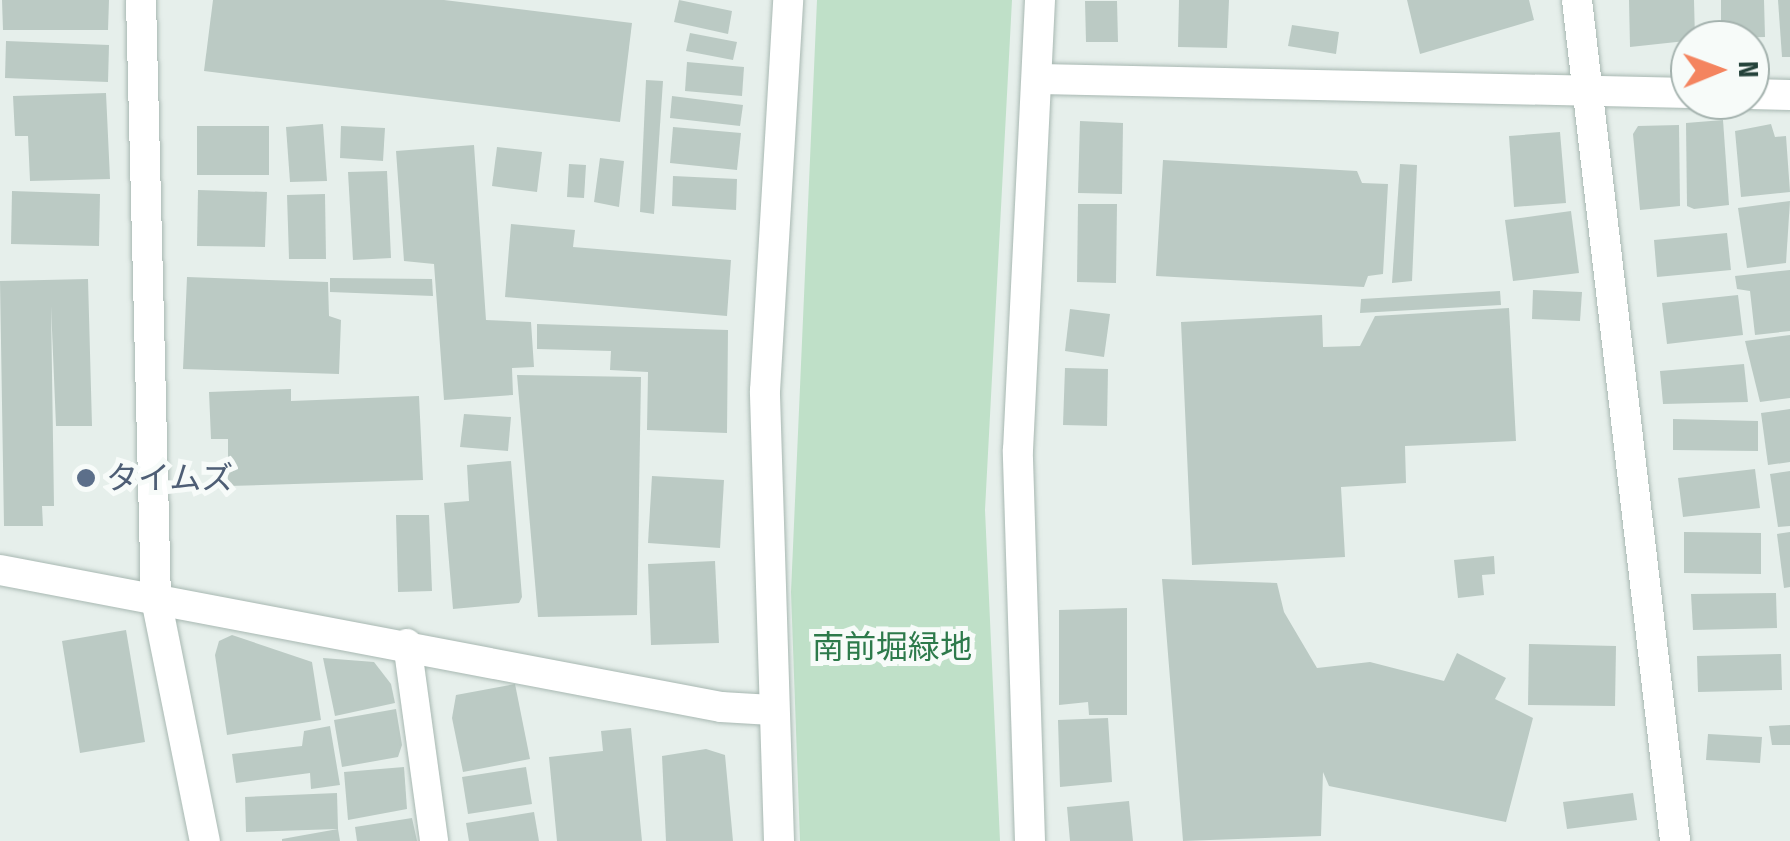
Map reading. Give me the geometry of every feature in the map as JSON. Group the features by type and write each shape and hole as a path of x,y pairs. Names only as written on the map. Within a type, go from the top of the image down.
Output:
{"street":[{"path":"141,0 156,599 204,841"},
{"path":"779,841 765,391 788,0"},
{"path":"1030,841 1018,450 1040,79 1040,0"},
{"path":"1577,0 1591,91 1676,841"},
{"path":"1040,79 1670,93"},
{"path":"0,570 406,643 720,707 772,710"}],"lane":[{"path":"406,643 434,841"}],"green space":[{"name":"南前堀緑地","path":"817,0 1012,0 985,510 1000,841 800,841 791,592"}],"building":[{"path":"2,0 109,0 108,30 3,30"},
{"path":"213,0 444,0 632,23 620,122 204,71"},
{"path":"679,0 732,11 728,34 674,22"},
{"path":"1179,0 1229,0 1227,48 1178,47"},
{"path":"1407,0 1529,0 1534,20 1420,54"},
{"path":"1629,0 1694,0 1694,20 1670,20 1670,43 1630,47"},
{"path":"1721,0 1764,0 1765,20 1721,20"},
{"path":"1778,0 1790,0 1790,57 1782,57"},
{"path":"1085,1 1117,1 1118,42 1086,42"},
{"path":"1292,25 1339,32 1336,54 1288,46"},
{"path":"690,33 737,42 733,60 686,51"},
{"path":"6,41 109,45 108,82 5,78"},
{"path":"687,62 744,67 742,96 685,91"},
{"path":"646,80 663,81 654,214 640,212"},
{"path":"106,93 110,179 30,181 28,136 15,136 13,96"},
{"path":"672,96 743,105 740,126 670,118"},
{"path":"1723,120 1729,205 1694,209 1687,206 1686,123"},
{"path":"1080,121 1123,123 1122,194 1078,193"},
{"path":"323,124 327,181 290,182 286,127"},
{"path":"1771,124 1775,137 1786,136 1790,192 1741,197 1735,131"},
{"path":"1679,125 1680,206 1640,210 1633,134 1638,126"},
{"path":"197,126 269,126 269,175 197,175"},
{"path":"341,126 385,128 383,161 340,158"},
{"path":"673,127 741,133 737,170 670,163"},
{"path":"1560,132 1566,203 1514,207 1509,136"},
{"path":"474,145 486,320 531,322 534,367 512,368 513,395 444,400 434,264 404,261 396,151"},
{"path":"497,147 542,152 537,192 492,186"},
{"path":"600,158 624,161 619,207 594,202"},
{"path":"1163,160 1357,171 1362,183 1388,184 1383,274 1368,276 1364,287 1156,276"},
{"path":"569,164 586,165 584,198 567,197"},
{"path":"1400,164 1417,165 1412,281 1392,283"},
{"path":"387,171 391,258 353,260 348,172"},
{"path":"673,176 737,179 736,210 672,206"},
{"path":"198,190 267,192 265,247 197,246"},
{"path":"12,191 100,194 99,246 11,244"},
{"path":"325,194 326,259 289,259 287,195"},
{"path":"1790,201 1786,263 1747,268 1738,208"},
{"path":"1078,204 1117,204 1116,283 1077,282"},
{"path":"1571,211 1579,273 1513,281 1505,220"},
{"path":"511,224 575,230 573,247 731,260 727,316 505,297"},
{"path":"1727,233 1731,270 1657,277 1654,240"},
{"path":"1790,270 1790,331 1755,335 1750,291 1737,289 1735,276"},
{"path":"187,277 328,282 329,316 341,320 339,374 183,369"},
{"path":"330,278 432,279 433,296 330,292"},
{"path":"88,279 92,426 56,426 51,306 54,506 42,506 43,526 4,526 0,281"},
{"path":"1533,290 1582,292 1580,321 1532,319"},
{"path":"1500,291 1501,305 1360,313 1361,299"},
{"path":"1738,295 1743,335 1667,344 1662,303"},
{"path":"1509,308 1516,441 1405,446 1406,483 1341,487 1345,557 1192,565 1181,322 1322,315 1323,347 1360,346 1375,316"},
{"path":"1070,309 1110,314 1104,357 1065,351"},
{"path":"537,324 728,330 727,433 647,430 648,372 610,370 611,351 537,349"},
{"path":"1790,335 1790,398 1760,402 1745,341"},
{"path":"1744,364 1748,402 1663,404 1660,371"},
{"path":"1065,368 1108,369 1107,426 1063,425"},
{"path":"517,375 641,377 637,615 538,617"},
{"path":"291,389 291,401 419,396 423,480 228,486 228,439 211,439 209,392"},
{"path":"1790,409 1790,462 1768,465 1761,413"},
{"path":"464,414 511,417 508,451 460,447"},
{"path":"1673,419 1758,421 1758,451 1673,450"},
{"path":"511,461 522,597 519,603 453,609 444,503 469,501 467,465"},
{"path":"1755,469 1760,508 1683,517 1678,478"},
{"path":"1790,471 1790,526 1778,527 1770,474"},
{"path":"652,476 724,480 720,548 648,543"},
{"path":"396,515 429,515 432,591 398,592"},
{"path":"1684,532 1761,533 1761,574 1684,573"},
{"path":"1790,532 1790,587 1784,588 1777,534"},
{"path":"1494,556 1495,574 1482,575 1484,595 1458,598 1454,560"},
{"path":"715,561 719,643 651,645 648,564"},
{"path":"1162,579 1277,583 1284,612 1317,668 1370,662 1444,681 1457,653 1506,678 1495,699 1533,718 1506,822 1329,786 1323,772 1321,836 1183,841"},
{"path":"1776,593 1777,628 1693,630 1691,594"},
{"path":"1127,608 1127,715 1089,715 1088,702 1059,705 1059,610"},
{"path":"126,630 145,742 80,753 62,641"},
{"path":"232,635 312,662 321,720 227,735 215,655 219,641"},
{"path":"1529,644 1616,646 1615,706 1528,705"},
{"path":"1781,654 1782,690 1698,692 1697,656"},
{"path":"323,658 374,662 391,684 395,703 335,716"},
{"path":"515,684 530,759 463,772 452,718 456,695"},
{"path":"396,709 402,745 398,757 342,767 334,720"},
{"path":"1108,718 1112,782 1060,787 1058,720"},
{"path":"1790,725 1790,745 1772,745 1769,726"},
{"path":"330,726 340,785 311,789 310,773 236,783 232,754 302,746 304,731"},
{"path":"631,728 642,841 557,841 549,757 603,751 601,731"},
{"path":"1708,734 1762,737 1760,763 1706,760"},
{"path":"706,749 725,755 733,841 666,841 662,756"},
{"path":"404,767 407,809 348,820 344,772"},
{"path":"526,767 532,804 468,814 462,777"},
{"path":"337,793 338,829 246,832 245,797"},
{"path":"1633,793 1637,820 1567,829 1563,802"},
{"path":"1129,801 1133,841 1070,841 1067,807"},
{"path":"534,812 539,841 469,841 466,823"},
{"path":"412,818 417,841 357,841 355,827"},
{"path":"338,829 340,841 282,841 282,839"}],"place":[{"name":"タイムズ","path":"86,478"}]}
